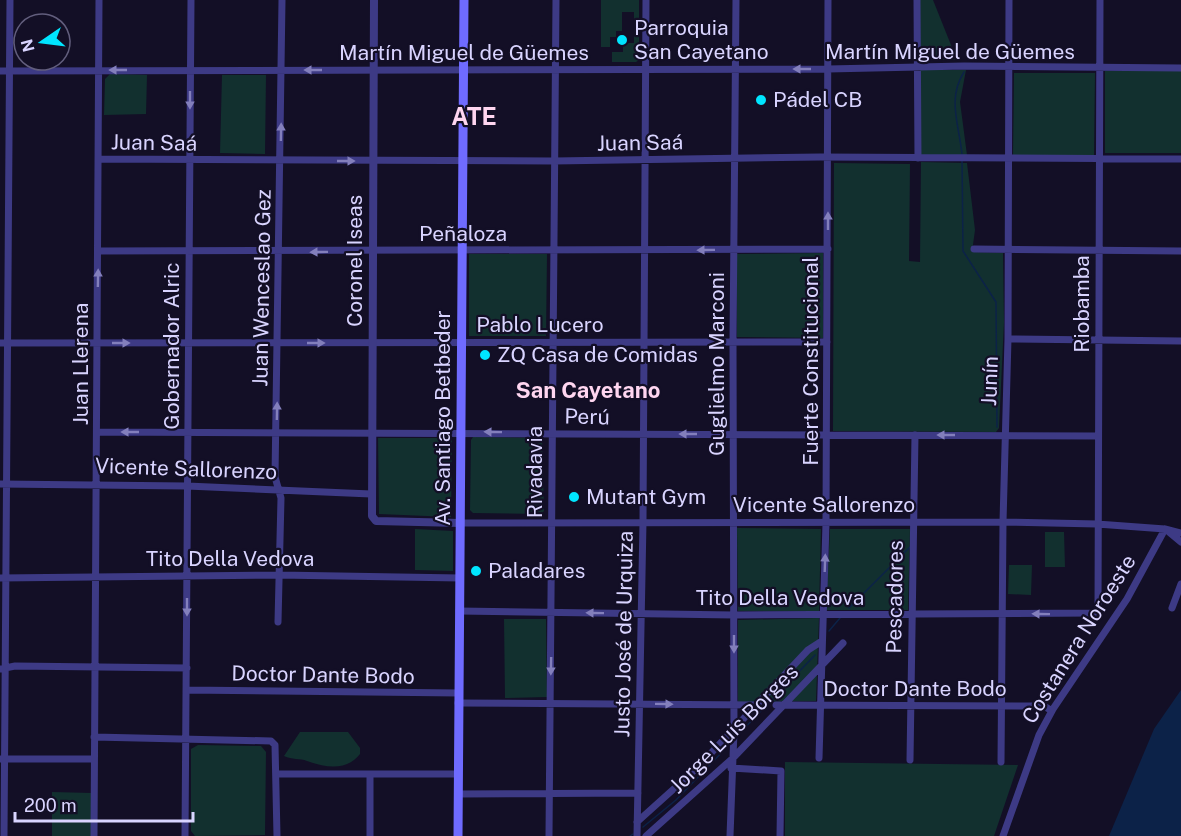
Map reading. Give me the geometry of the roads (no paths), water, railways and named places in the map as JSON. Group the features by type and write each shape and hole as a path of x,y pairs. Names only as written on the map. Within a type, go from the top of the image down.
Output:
{"main road":[{"name":"Av. Santiago Betbeder","path":"458,836 464,0"}],"street":[{"path":"4,836 3,484 9,343 10,0"},
{"name":"Juan Llerena","path":"94,836 99,0"},
{"name":"Gobernador Alric","path":"185,836 191,0"},
{"name":"Juan Wenceslao Gez","path":"278,622 281,498 275,477 282,0"},
{"name":"Coronel Iseas","path":"374,0 371,494 372,516 376,521"},
{"name":"Rivadavia","path":"549,836 556,0"},
{"name":"Justo José de Urquiza","path":"638,836 643,522 642,342 646,0"},
{"name":"Guglielmo Marconi","path":"730,836 734,731 733,341 736,0"},
{"name":"Fuerte Constitucional","path":"819,758 826,523 828,0"},
{"path":"917,0 918,158"},
{"name":"Junín","path":"1001,762 1003,522 1008,339 1007,66 1009,0"},
{"name":"Riobamba","path":"1098,609 1100,0"},
{"name":"Martín Miguel de Güemes","path":"0,71 828,69 1007,66 1181,68"},
{"name":"Juan Saá","path":"99,159 554,161 828,157 1009,160 1181,159"},
{"name":"Peñaloza","path":"98,251 828,249"},
{"path":"974,249 1181,251"},
{"path":"1008,339 1181,341"},
{"name":"Pablo Lucero","path":"0,343 827,342"},
{"name":"Perú","path":"97,432 461,431 1098,436"},
{"name":"Pescadores","path":"910,760 915,435"},
{"name":"Vicente Sallorenzo","path":"3,484 97,483 371,494"},
{"name":"Vicente Sallorenzo","path":"376,521 460,523 1003,522 1097,524 1165,529 1181,533"},
{"path":"1165,529 1181,542"},
{"name":"Costanera Noroeste","path":"1003,836 1021,791 1032,752 1052,711 1127,599 1165,529"},
{"name":"Tito Della Vedova","path":"3,578 96,575 460,578"},
{"path":"1172,608 1181,584"},
{"name":"Tito Della Vedova","path":"459,611 734,615 1089,615 1098,609"},
{"name":"Jorge Luis Borges","path":"637,822 673,793 808,650 822,641"},
{"name":"Jorge Luis Borges","path":"646,836 733,758 779,704 843,643"},
{"path":"3,668 187,668"},
{"name":"Doctor Dante Bodo","path":"187,690 551,703 758,705"},
{"name":"Doctor Dante Bodo","path":"779,704 1044,706 1052,711"},
{"path":"94,737 271,741 275,745 277,774 277,836"},
{"path":"2,759 94,759"},
{"path":"731,768 781,771 780,836"},
{"path":"277,774 458,774"},
{"path":"370,774 370,836"},
{"path":"458,794 638,793"}],"water":[{"path":"1181,690 1181,836 1109,836 1154,729"}],"waterway":[{"path":"962,154 955,102 956,92 964,72"},
{"path":"962,159 963,251 996,302 997,427"},
{"path":"849,608 910,547"},
{"path":"829,631 840,618"},
{"path":"736,737 815,655"},
{"path":"643,827 676,800 727,747"}],"place":[{"name":"Parroquia San Cayetano","path":"622,40"},
{"name":"Pádel CB","path":"761,100"},
{"name":"ZQ Casa de Comidas","path":"485,355"},
{"name":"Mutant Gym","path":"574,497"},
{"name":"Paladares","path":"476,571"}],"district":[{"name":"ATE","path":"474,117"},
{"name":"San Cayetano","path":"588,390"}]}
